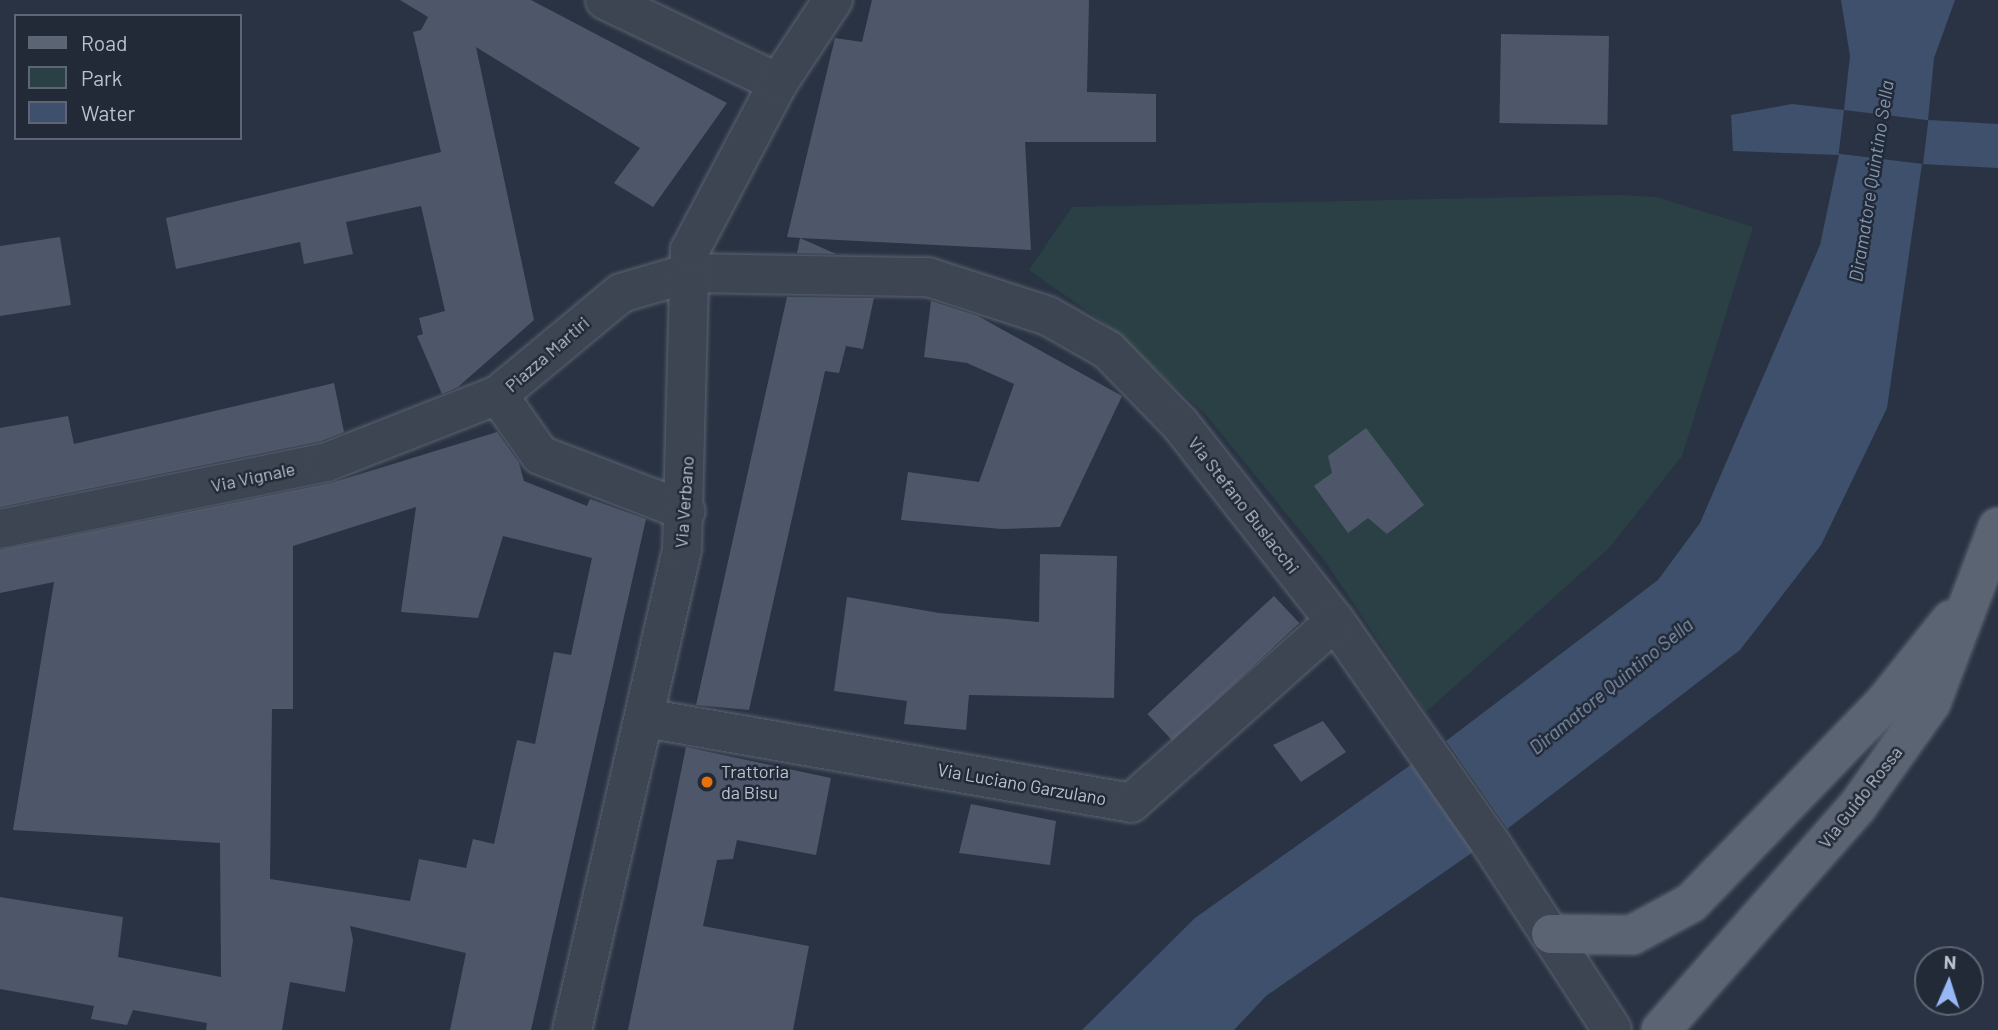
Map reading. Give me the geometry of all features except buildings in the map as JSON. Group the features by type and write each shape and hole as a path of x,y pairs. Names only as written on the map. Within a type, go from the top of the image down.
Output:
{"main road":[{"name":"Via Guido Rossa","path":"1661,1030 1857,807 1931,703 1998,527"},
{"path":"1551,934 1632,935 1691,903 1885,701 1970,596"}],"street":[{"path":"605,0 778,83"},
{"name":"Via Verbano","path":"572,1030 645,718 686,511 690,250 778,83 833,0"},
{"name":"Piazza Martiri","path":"686,511 540,455 498,396 621,293 689,273"},
{"name":"Via Stefano Buslacchi","path":"689,273 928,277 1048,316 1108,350 1180,424 1335,621 1489,841 1612,1030"},
{"name":"Via Vignale","path":"0,529 327,462 498,396"},
{"name":"Via Luciano Garzulano","path":"645,718 1131,803 1335,621"}],"green space":[{"path":"1620,195 1656,197 1753,227 1682,456 1609,548 1426,712 1325,561 1206,415 1107,325 1029,270 1072,207"}],"water":[{"name":"Diramatore Quintino Sella","path":"1841,0 1955,0 1934,58 1928,120 1998,124 1998,168 1922,164 1887,408 1821,545 1740,650 1507,829 1446,741 1658,580 1700,523 1820,245 1839,155 1733,151 1731,115 1792,104 1844,110 1850,56"},
{"path":"1412,764 1473,852 1266,996 1234,1030 1082,1030 1195,918"}],"pier":[{"path":"1844,110 1928,120 1923,164 1839,154"},
{"path":"1446,741 1507,829 1504,831 1443,743"}],"place":[{"name":"Trattoria da Bisu","path":"707,782"}]}
